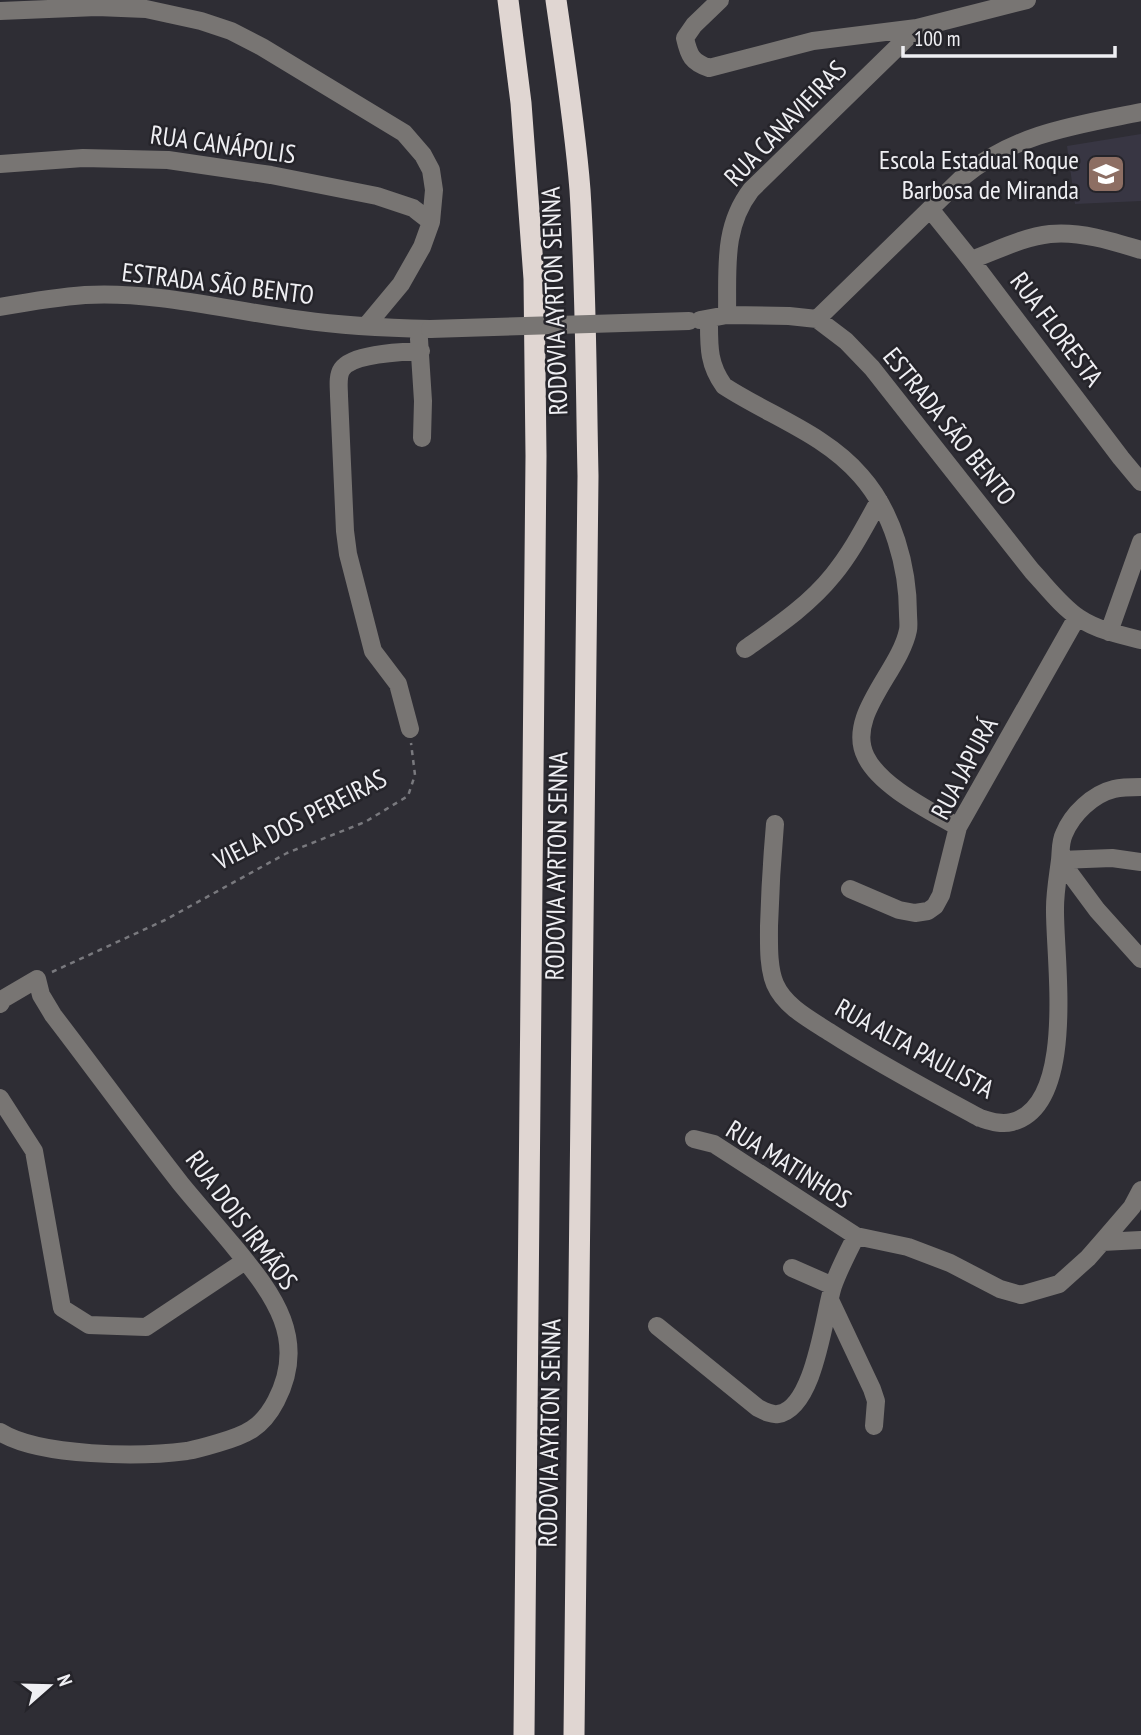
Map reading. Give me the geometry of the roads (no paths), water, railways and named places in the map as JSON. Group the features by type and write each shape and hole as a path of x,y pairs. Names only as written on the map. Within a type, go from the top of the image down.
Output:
{"highway":[{"name":"RODOVIA AYRTON SENNA","path":"508,0 521,103 534,293 536,470 524,1735"},
{"name":"RODOVIA AYRTON SENNA","path":"556,0 579,187 584,276 588,476 574,1735"}],"street":[{"path":"720,0 694,25 685,38 688,51 697,64 709,68 813,41 917,28 1027,0"},
{"path":"0,10 97,7 146,9 201,21 231,31 262,47 404,133 424,155 431,170 434,190 431,222 422,247 406,276 366,326"},
{"name":"RUA CANAVIEIRAS","path":"917,28 741,202 729,237 710,359 715,374 724,386 810,434 836,452 859,473 879,501 898,544 905,575 908,630 898,659 862,724 861,741 865,756 892,787 958,827"},
{"path":"718,317 789,316 817,319 981,162 1038,135 1141,112"},
{"name":"RUA CANÁPOLIS","path":"0,164 83,158 168,160 271,175 377,196 413,208 431,222"},
{"name":"RUA FLORESTA","path":"930,209 1141,482"},
{"path":"971,261 1018,242 1049,234 1108,240 1141,250"},
{"name":"ESTRADA SÃO BENTO","path":"0,307 85,295 130,296 209,304 319,323 424,329 689,321 718,317"},
{"name":"ESTRADA SÃO BENTO","path":"817,319 846,341 872,368 1032,571 1077,617 1092,626 1141,640"},
{"path":"422,438 421,351 424,329"},
{"path":"410,729 398,684 373,652 348,554 339,396 340,374 351,362 383,354 421,351"},
{"path":"745,649 807,602 833,576 856,544 879,501"},
{"path":"1109,632 1141,542"},
{"name":"RUA JAPURÁ","path":"849,889 899,910 915,913 928,911 935,906 941,895 958,827 1077,617"},
{"name":"RUA ALTA PAULISTA","path":"775,824 769,899 769,943 771,969 782,996 799,1012 870,1058 980,1118 997,1123 1012,1122 1026,1115 1040,1100 1049,1079 1056,1047 1059,1012 1054,910 1062,837 1070,821 1097,796 1114,789 1141,787"},
{"path":"1060,860 1112,858 1141,862"},
{"path":"1060,860 1097,910 1141,959"},
{"name":"RUA DOIS IRMÃOS","path":"0,1003 37,979 41,995 53,1015 182,1184 259,1277 278,1307 286,1329 290,1355 283,1387 272,1409 259,1424 243,1436 194,1450 160,1454 95,1452 29,1444 0,1432"},
{"path":"0,1098 34,1151 62,1308 89,1325 146,1327 245,1261"},
{"name":"RUA MATINHOS","path":"694,1139 713,1144 856,1236"},
{"path":"657,1326 758,1408 776,1414 787,1411 795,1404 816,1363 832,1294 856,1236 908,1247 950,1263 1000,1289 1021,1295 1059,1284 1102,1242 1132,1207 1141,1190"},
{"path":"1102,1242 1141,1240"},
{"path":"792,1269 832,1294 876,1401 874,1426"}],"place":[{"name":"Escola Estadual Roque Barbosa de Miranda","path":"1106,174"}]}
